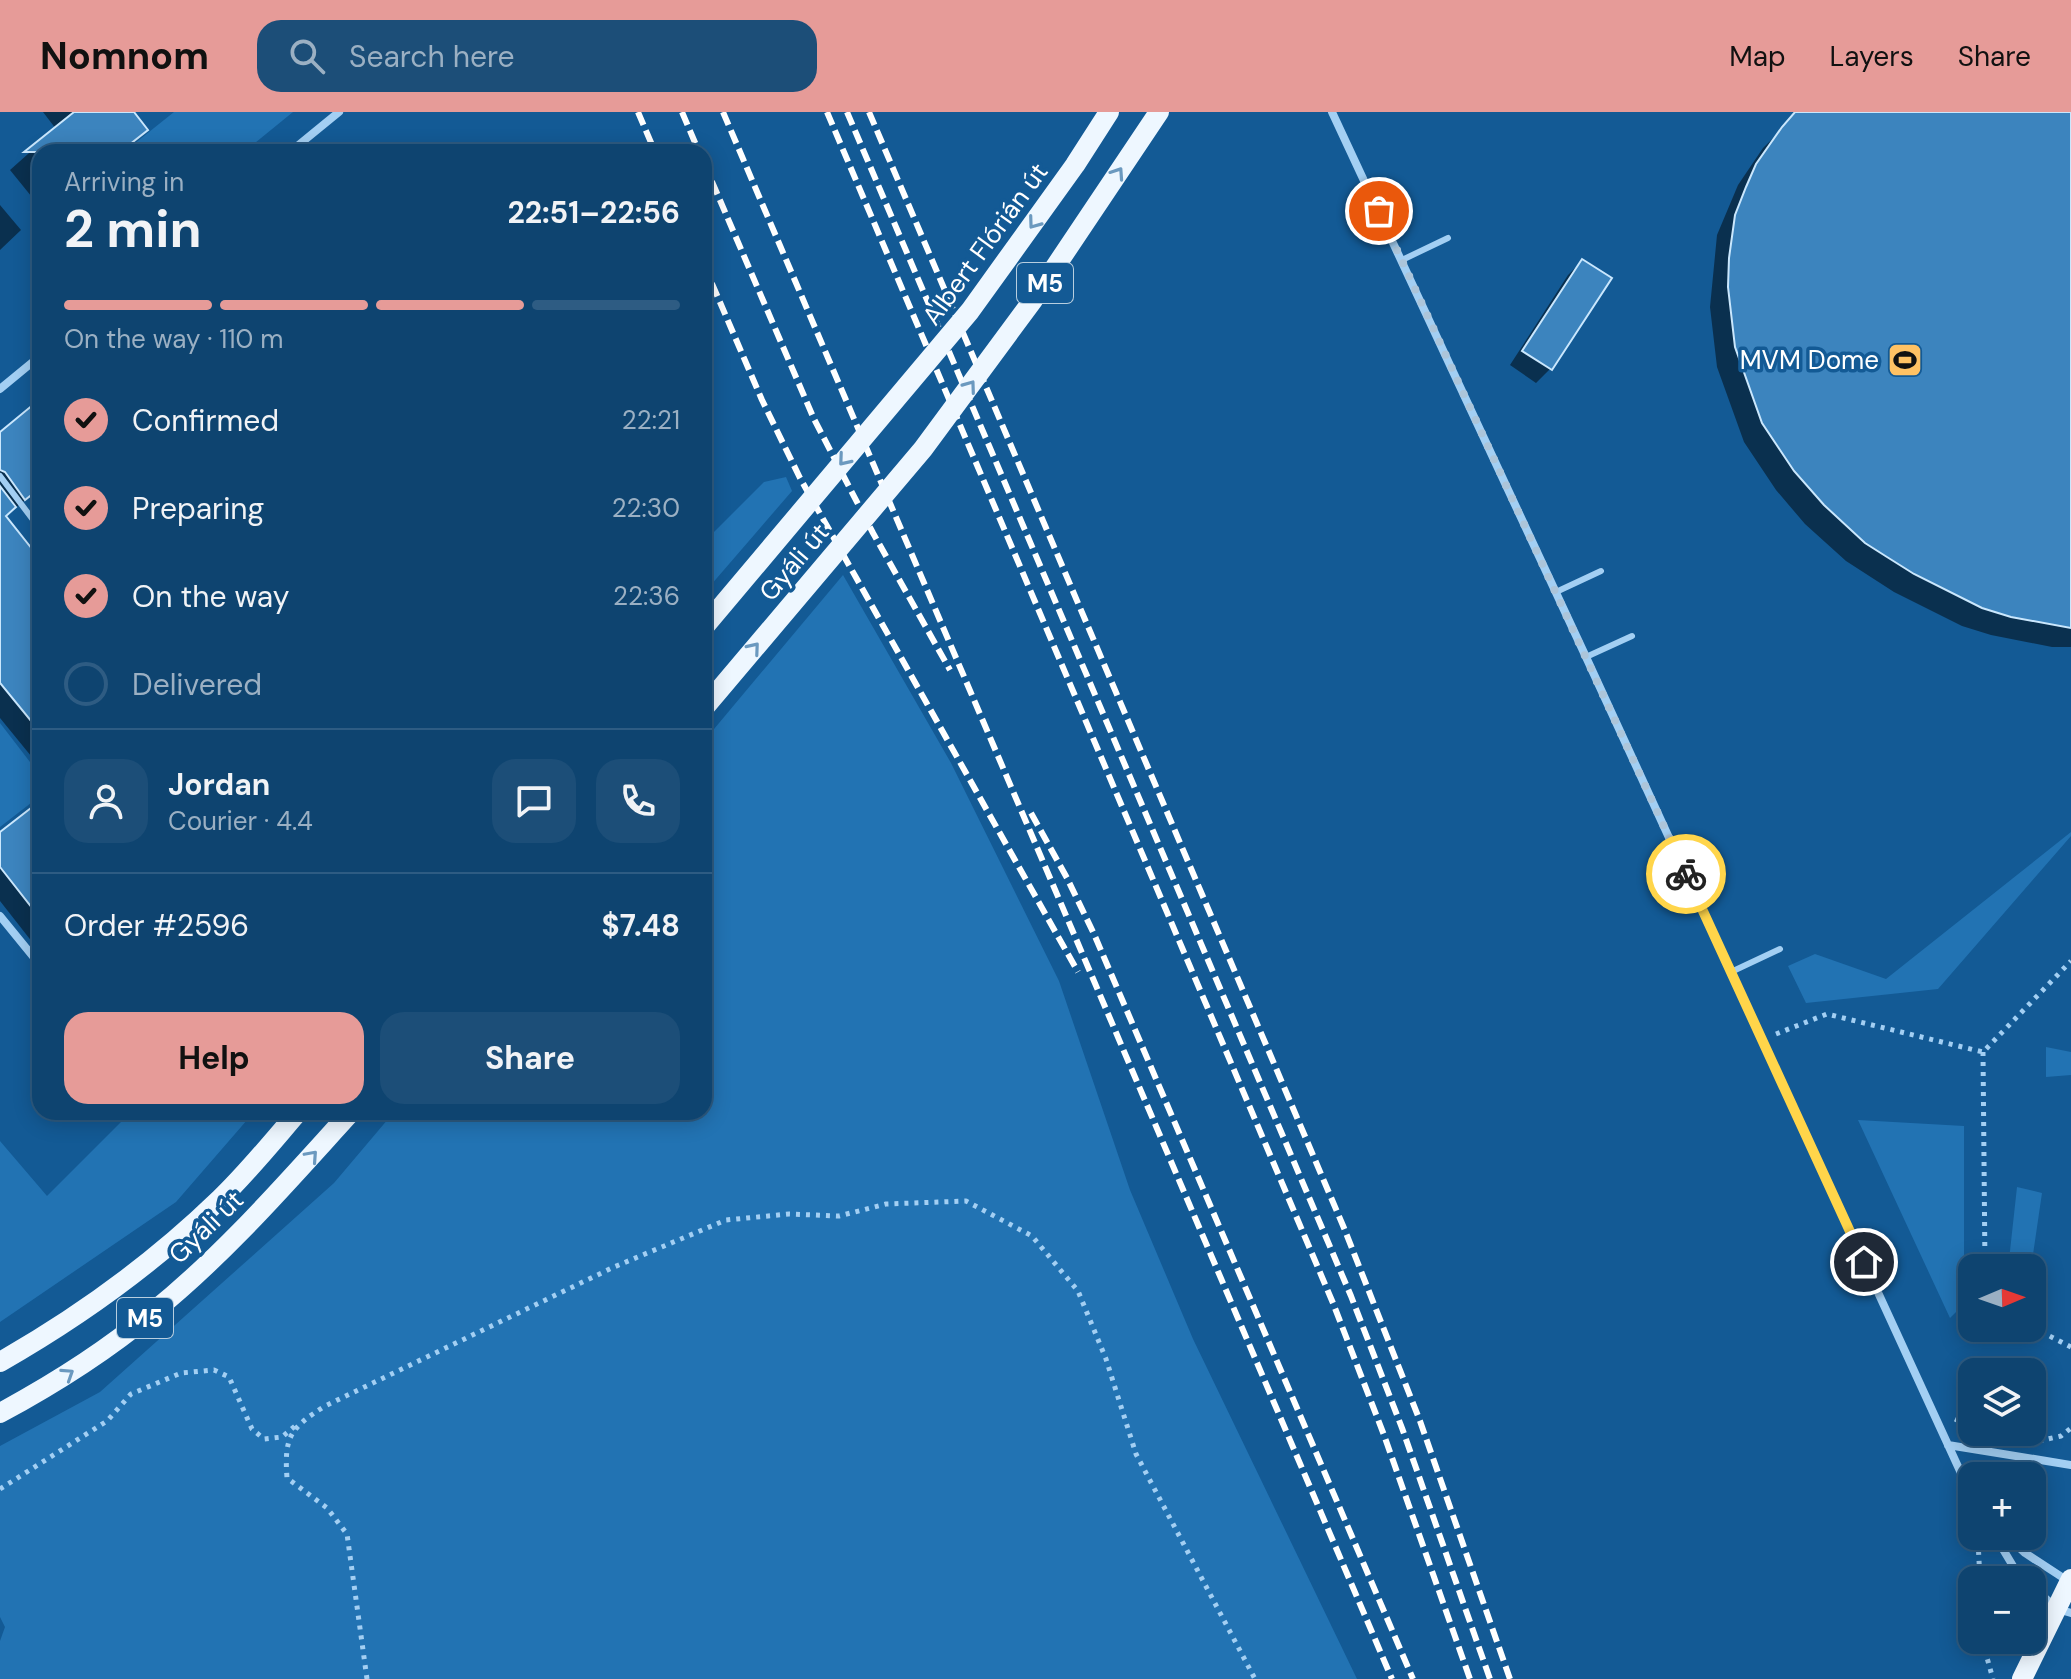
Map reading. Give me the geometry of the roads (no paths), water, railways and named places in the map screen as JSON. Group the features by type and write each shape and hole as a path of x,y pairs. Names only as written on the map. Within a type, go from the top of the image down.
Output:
{"main road":[{"name":"Albert Flórián út","path":"894,400 970,311 1075,165 1109,112"},
{"name":"Gyáli út","path":"712,699 923,449 1033,300 1159,112"},
{"name":"Gyáli út","path":"712,617 894,400"},
{"name":"Gyáli út","path":"0,1362 85,1308 145,1263 220,1199 291,1120"},
{"name":"Gyáli út","path":"0,1413 47,1388 153,1312 202,1269 272,1199 344,1120"},
{"path":"2022,1679 2064,1611 2070,1582"}],"street":[{"path":"300,144 339,112"},
{"path":"1332,112 1958,1467"},
{"path":"0,389 32,363"},
{"path":"0,916 32,955"},
{"path":"1948,1445 2071,1465"},
{"path":"2022,1550 2070,1582"},
{"path":"2046,1597 2064,1611"}],"lane":[{"path":"1402,260 1448,238"},
{"path":"0,476 32,518"},
{"path":"1556,592 1601,571"},
{"path":"1586,657 1632,636"},
{"path":"1731,972 1780,949"}],"railway":[{"path":"638,112 652,144"},
{"path":"682,112 696,144"},
{"path":"723,112 1392,1679"},
{"path":"827,112 1333,1303 1384,1435 1470,1679"},
{"path":"847,112 1351,1296 1402,1428 1490,1679"},
{"path":"869,112 1344,1228 1420,1421 1510,1679"},
{"path":"712,182 814,419 873,533 950,670"},
{"path":"712,284 762,400 800,478 1078,972"},
{"path":"1031,813 1094,934 1413,1679"}],"place":[{"name":"MVM Dome","path":"1905,360"}]}
